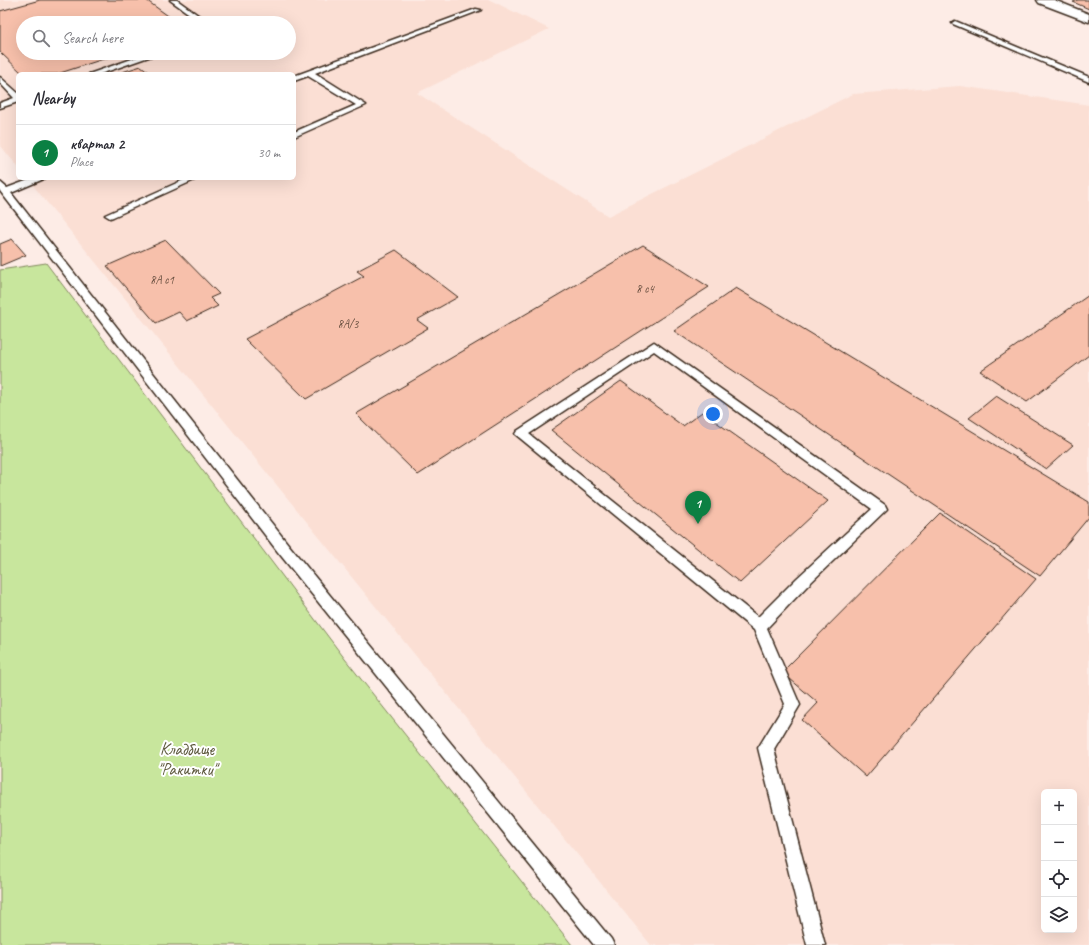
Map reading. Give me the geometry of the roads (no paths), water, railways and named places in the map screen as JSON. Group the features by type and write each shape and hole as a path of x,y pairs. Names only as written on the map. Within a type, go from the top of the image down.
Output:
{"street":[{"path":"1044,0 1089,18"}],"lane":[{"path":"173,0 196,16"},
{"path":"296,78 478,10"},
{"path":"955,23 1089,80"},
{"path":"99,72 135,60"},
{"path":"296,134 362,105 309,73"},
{"path":"0,79 16,96"},
{"path":"0,106 16,99"},
{"path":"35,180 3,189 283,548 605,945"},
{"path":"110,215 190,180"},
{"path":"759,626 802,582 881,509 654,346 520,434 759,626 793,706 766,748 816,945"}],"place":[{"name":"квартал 2","path":"698,524"}],"park label":[{"name":"Кладбище \"Ракитки\"","path":"187,759"}]}
